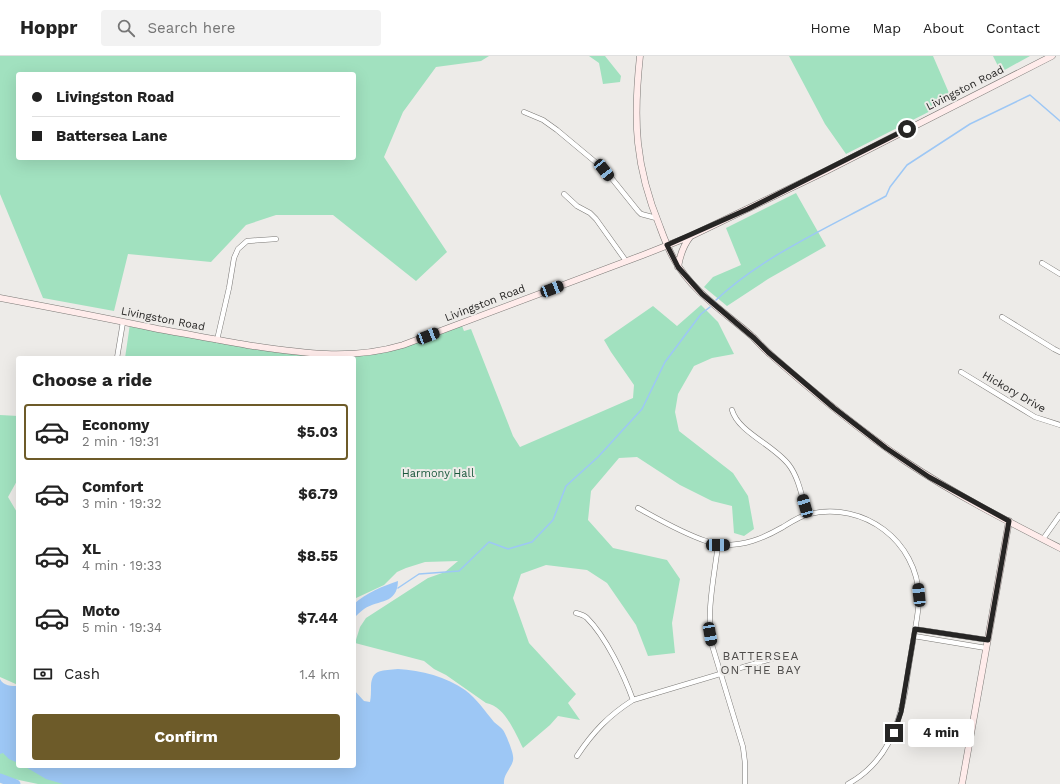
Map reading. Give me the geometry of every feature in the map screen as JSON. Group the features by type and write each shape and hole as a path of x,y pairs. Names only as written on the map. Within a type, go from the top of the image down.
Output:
{"main road":[{"path":"640,56 636,100 637,140 644,179 656,218 667,245 678,267 694,286 754,338 774,358 859,428 929,477 1060,548"},
{"name":"Livingston Road","path":"0,298 217,340 278,349 323,354 354,355 380,352 403,345 626,262 691,236 826,171 1052,56"},
{"path":"678,267 680,256 685,244 691,236"},
{"path":"962,784 1009,521"}],"street":[{"path":"524,112 548,124 604,170 638,211 642,214 656,218"},
{"path":"564,194 577,206 596,218 626,262"},
{"path":"217,340 234,258 238,248 247,241 276,239"},
{"path":"1042,263 1060,274"},
{"path":"1002,318 1060,352"},
{"path":"118,356 123,322"},
{"name":"Hickory Drive","path":"961,372 1035,417 1060,425"},
{"path":"732,410 734,416 740,424 774,450 790,466 797,480 808,514"},
{"path":"638,508 685,533 718,545 753,542 808,514 828,512 852,513 878,525 904,550 916,580 919,599 904,697 896,727 882,754 858,782 848,784"},
{"path":"1043,539 1060,515"},
{"path":"718,545 710,607 712,645 743,748 746,784"},
{"path":"576,613 587,618 606,644 632,700"},
{"path":"915,629 988,640"},
{"path":"914,636 986,648"},
{"path":"577,756 602,724 632,700 784,655"}],"green space":[{"path":"0,56 489,56 481,61 436,67 403,112 384,157 447,252 416,281 333,215 276,215 246,225 211,262 128,254 114,311 43,298 0,194"},
{"path":"589,56 605,56 621,76 620,82 603,84 599,63"},
{"path":"789,56 933,56 952,100 846,154 825,124"},
{"path":"993,56 1030,56 1001,72"},
{"path":"796,193 826,246 768,279 727,306 704,287 713,277 741,265 726,228"},
{"name":"Harmony Hall","path":"701,305 718,322 734,354 712,358 694,366 678,394 675,412 679,431 733,473 748,496 754,529 744,536 734,533 732,506 712,501 680,485 637,457 619,458 591,491 588,520 613,548 667,560 680,579 672,623 675,653 648,656 636,625 607,583 587,570 546,565 521,574 513,598 529,643 576,694 568,703 580,720 558,716 550,725 523,748 509,721 499,709 486,703 424,661 356,643 360,627 366,618 428,578 445,572 458,561 425,562 406,568 397,572 384,585 356,598 356,356 125,356 130,324 224,342 358,356 462,326 464,331 471,329 513,436 520,447 633,398 634,385 604,340 653,306 677,326"},
{"path":"0,415 16,416 16,483 8,497 16,511 16,684 0,677"},
{"path":"0,751 16,760 16,768 35,768 70,784 38,784 0,776"}],"water":[{"path":"398,581 397,589 391,598 364,609 356,616 356,602 364,596"},
{"path":"398,669 433,675 458,685 477,701 494,722 503,730 513,754 513,760 505,776 504,784 63,784 46,779 27,768 356,768 356,692 364,701 370,702 372,680 376,673"},
{"path":"0,679 5,684 16,686 16,762 9,759 3,753 0,754"}],"waterway":[{"path":"716,300 734,284 775,256 886,196 890,187 907,165 970,124 1030,95 1060,121"},
{"path":"398,588 419,574 459,571 489,542 508,549 532,542 553,520 566,486 598,457 642,409 665,362 701,314 710,307"},
{"path":"0,778 16,784"}],"district":[{"name":"BATTERSEA ON THE BAY","path":"761,663"}],"route":[{"path":"894,733 901,712 915,629 988,640 1009,521 929,477 904,461 834,408 702,294 678,267 667,245 691,236 748,209 907,129"}]}
